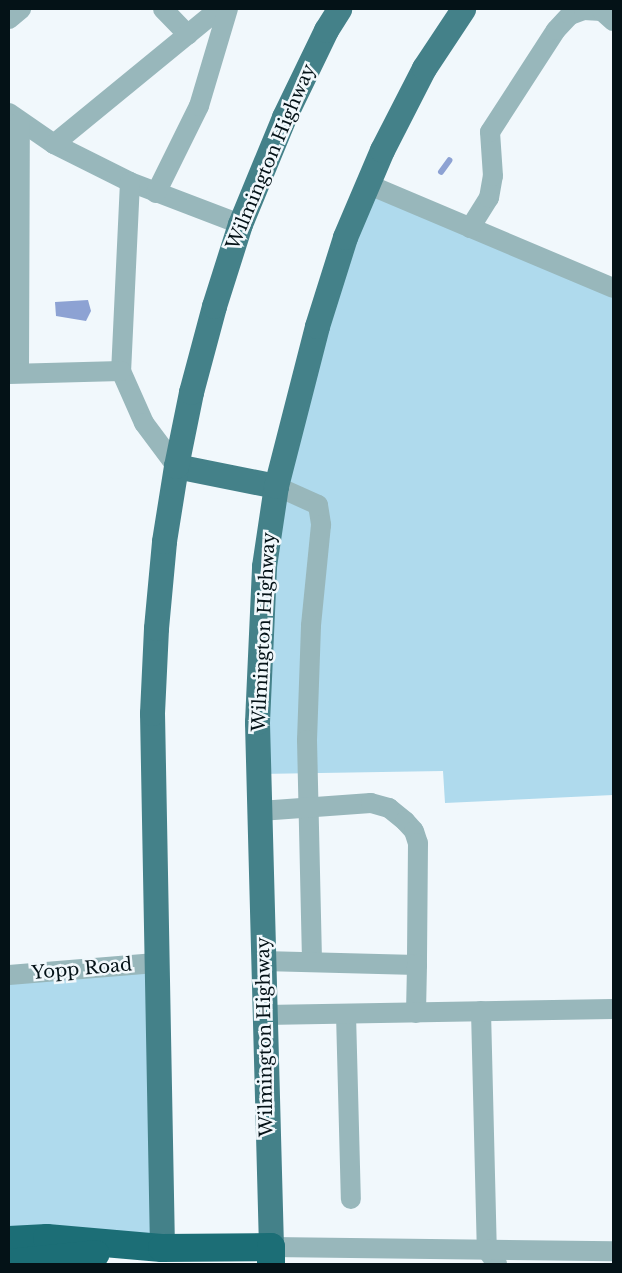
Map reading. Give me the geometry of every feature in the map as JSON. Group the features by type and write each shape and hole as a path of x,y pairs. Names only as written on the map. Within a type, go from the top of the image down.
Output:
{"highway":[{"path":"9,1240 47,1238 162,1256"},
{"path":"9,1263 162,1256 271,1256"}],"main road":[{"name":"Wilmington Highway","path":"162,1256 152,713 164,542 176,466 192,392 214,306 240,224 284,117 326,30 340,9"},
{"name":"Wilmington Highway","path":"271,1256 257,722 264,566 276,486 317,326 346,237 382,150 424,68 463,9"},
{"path":"176,466 276,486"}],"street":[{"path":"9,19 21,9"},
{"path":"163,9 188,35"},
{"path":"54,144 219,9"},
{"path":"156,193 199,106 228,9"},
{"path":"470,228 489,198 493,176 490,132 556,30 570,16 584,10 602,11 613,21"},
{"path":"14,118 54,144 130,182 240,224"},
{"path":"14,118 14,374 120,371"},
{"path":"130,182 120,371 144,423 176,466"},
{"path":"368,184 613,288"},
{"path":"276,486 318,505 321,525 312,626 307,740 312,962"},
{"path":"260,811 309,809 371,803 389,808 406,821 414,831 418,843 416,1012"},
{"path":"263,961 417,965"},
{"name":"Yopp Road","path":"9,975 156,963"},
{"path":"265,1015 613,1009"},
{"path":"481,1011 492,1257"},
{"path":"346,1014 351,1199"},
{"path":"271,1256 492,1257 613,1252"}],"shaded area":[{"path":"367,184 613,288 613,795 445,803 443,771 259,774 264,566"},
{"path":"88,300 91,311 86,321 56,316 55,302"},
{"path":"156,963 162,1248 9,1240 9,975"}],"waterway":[{"path":"441,172 449,161"}]}
